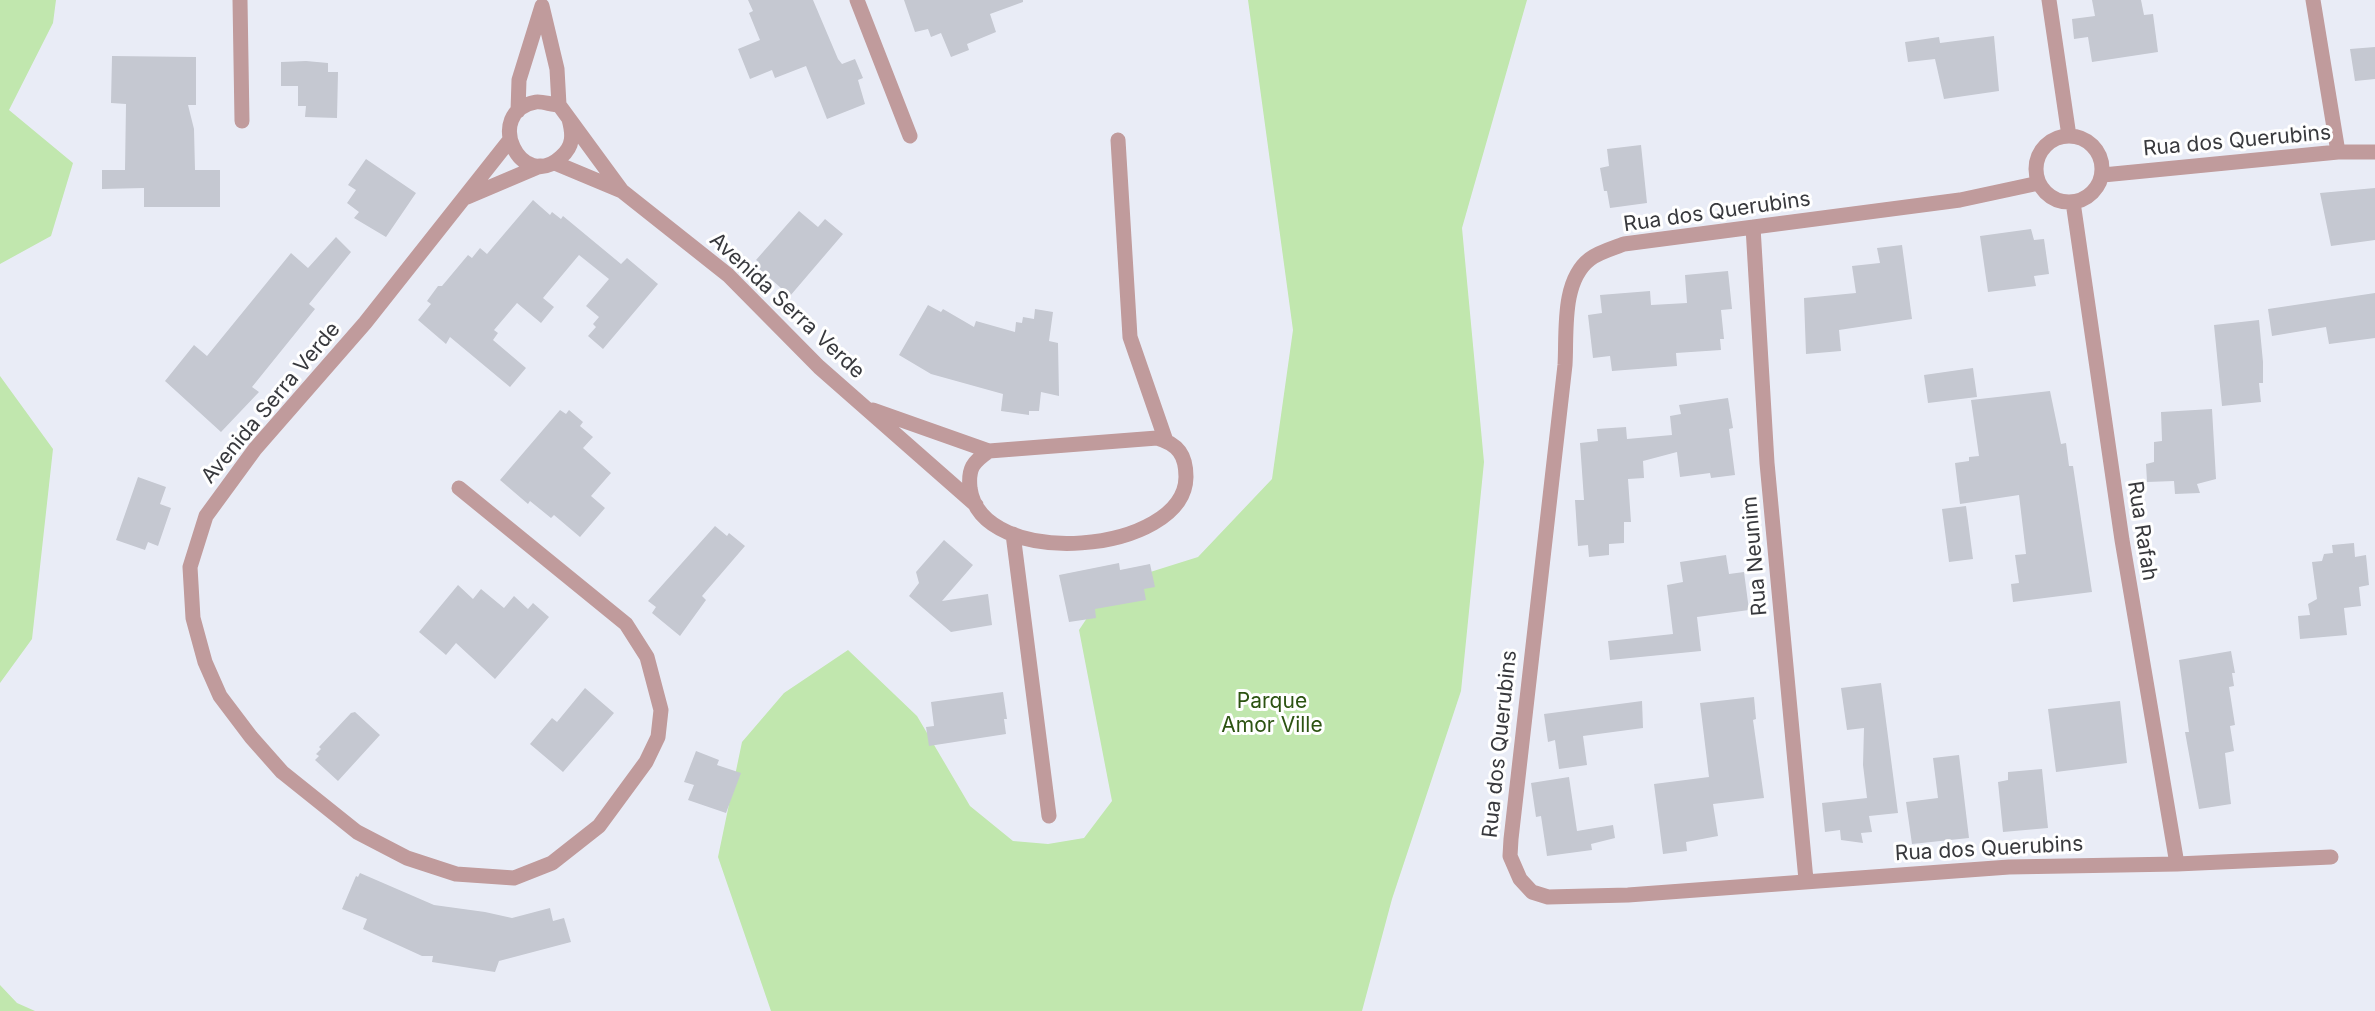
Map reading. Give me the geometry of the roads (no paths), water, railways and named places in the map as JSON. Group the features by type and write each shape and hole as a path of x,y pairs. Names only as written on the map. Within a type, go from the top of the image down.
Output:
{"street":[{"path":"240,0 242,121"},
{"path":"857,0 909,136"},
{"path":"2049,0 2069,136"},
{"path":"2313,0 2338,152"},
{"path":"541,3 557,69 559,105 622,191"},
{"path":"541,3 519,80 518,111 510,125 509,141 515,154 526,163 548,164 622,191"},
{"path":"518,111 536,102 559,105"},
{"path":"548,164 568,151 573,135 569,119"},
{"path":"2069,136 2087,141 2100,155 2103,175 2092,193 2073,202 2053,198 2039,183 2036,167 2041,152 2053,140 2069,136"},
{"path":"1118,140 1130,337 1166,441"},
{"name":"Avenida Serra Verde","path":"459,488 626,624 647,657 661,710 658,737 646,762 599,825 552,863 514,878 456,874 407,858 357,832 282,772 251,737 220,696 205,662 193,618 189,567 206,516 255,449 366,323 509,141"},
{"name":"Rua dos Querubins","path":"2103,175 2338,152 2375,152"},
{"name":"Avenida Serra Verde","path":"467,197 548,164"},
{"name":"Rua dos Querubins","path":"2039,183 1960,200 1624,244 1591,258 1580,269 1569,302 1565,365 1527,686 1510,856 1520,879 1533,892 1548,897 1628,895 1806,880 2009,867 2177,864 2331,857"},
{"name":"Avenida Serra Verde","path":"622,191 728,275 819,367 976,505 994,525 1013,534 1038,542 1067,545 1093,542 1146,527 1171,510 1186,488 1186,462 1180,450 1166,441"},
{"name":"Rua Rafah","path":"2073,202 2122,540 2177,864"},
{"name":"Rua Neunim","path":"1753,227 1767,464 1806,880"},
{"path":"867,408 989,451 1157,438 1166,441"},
{"path":"976,505 971,497 969,469 975,460 989,451"},
{"path":"1013,534 1049,816"}],"park label":[{"name":"Parque Amor Ville","path":"1272,714"}]}
